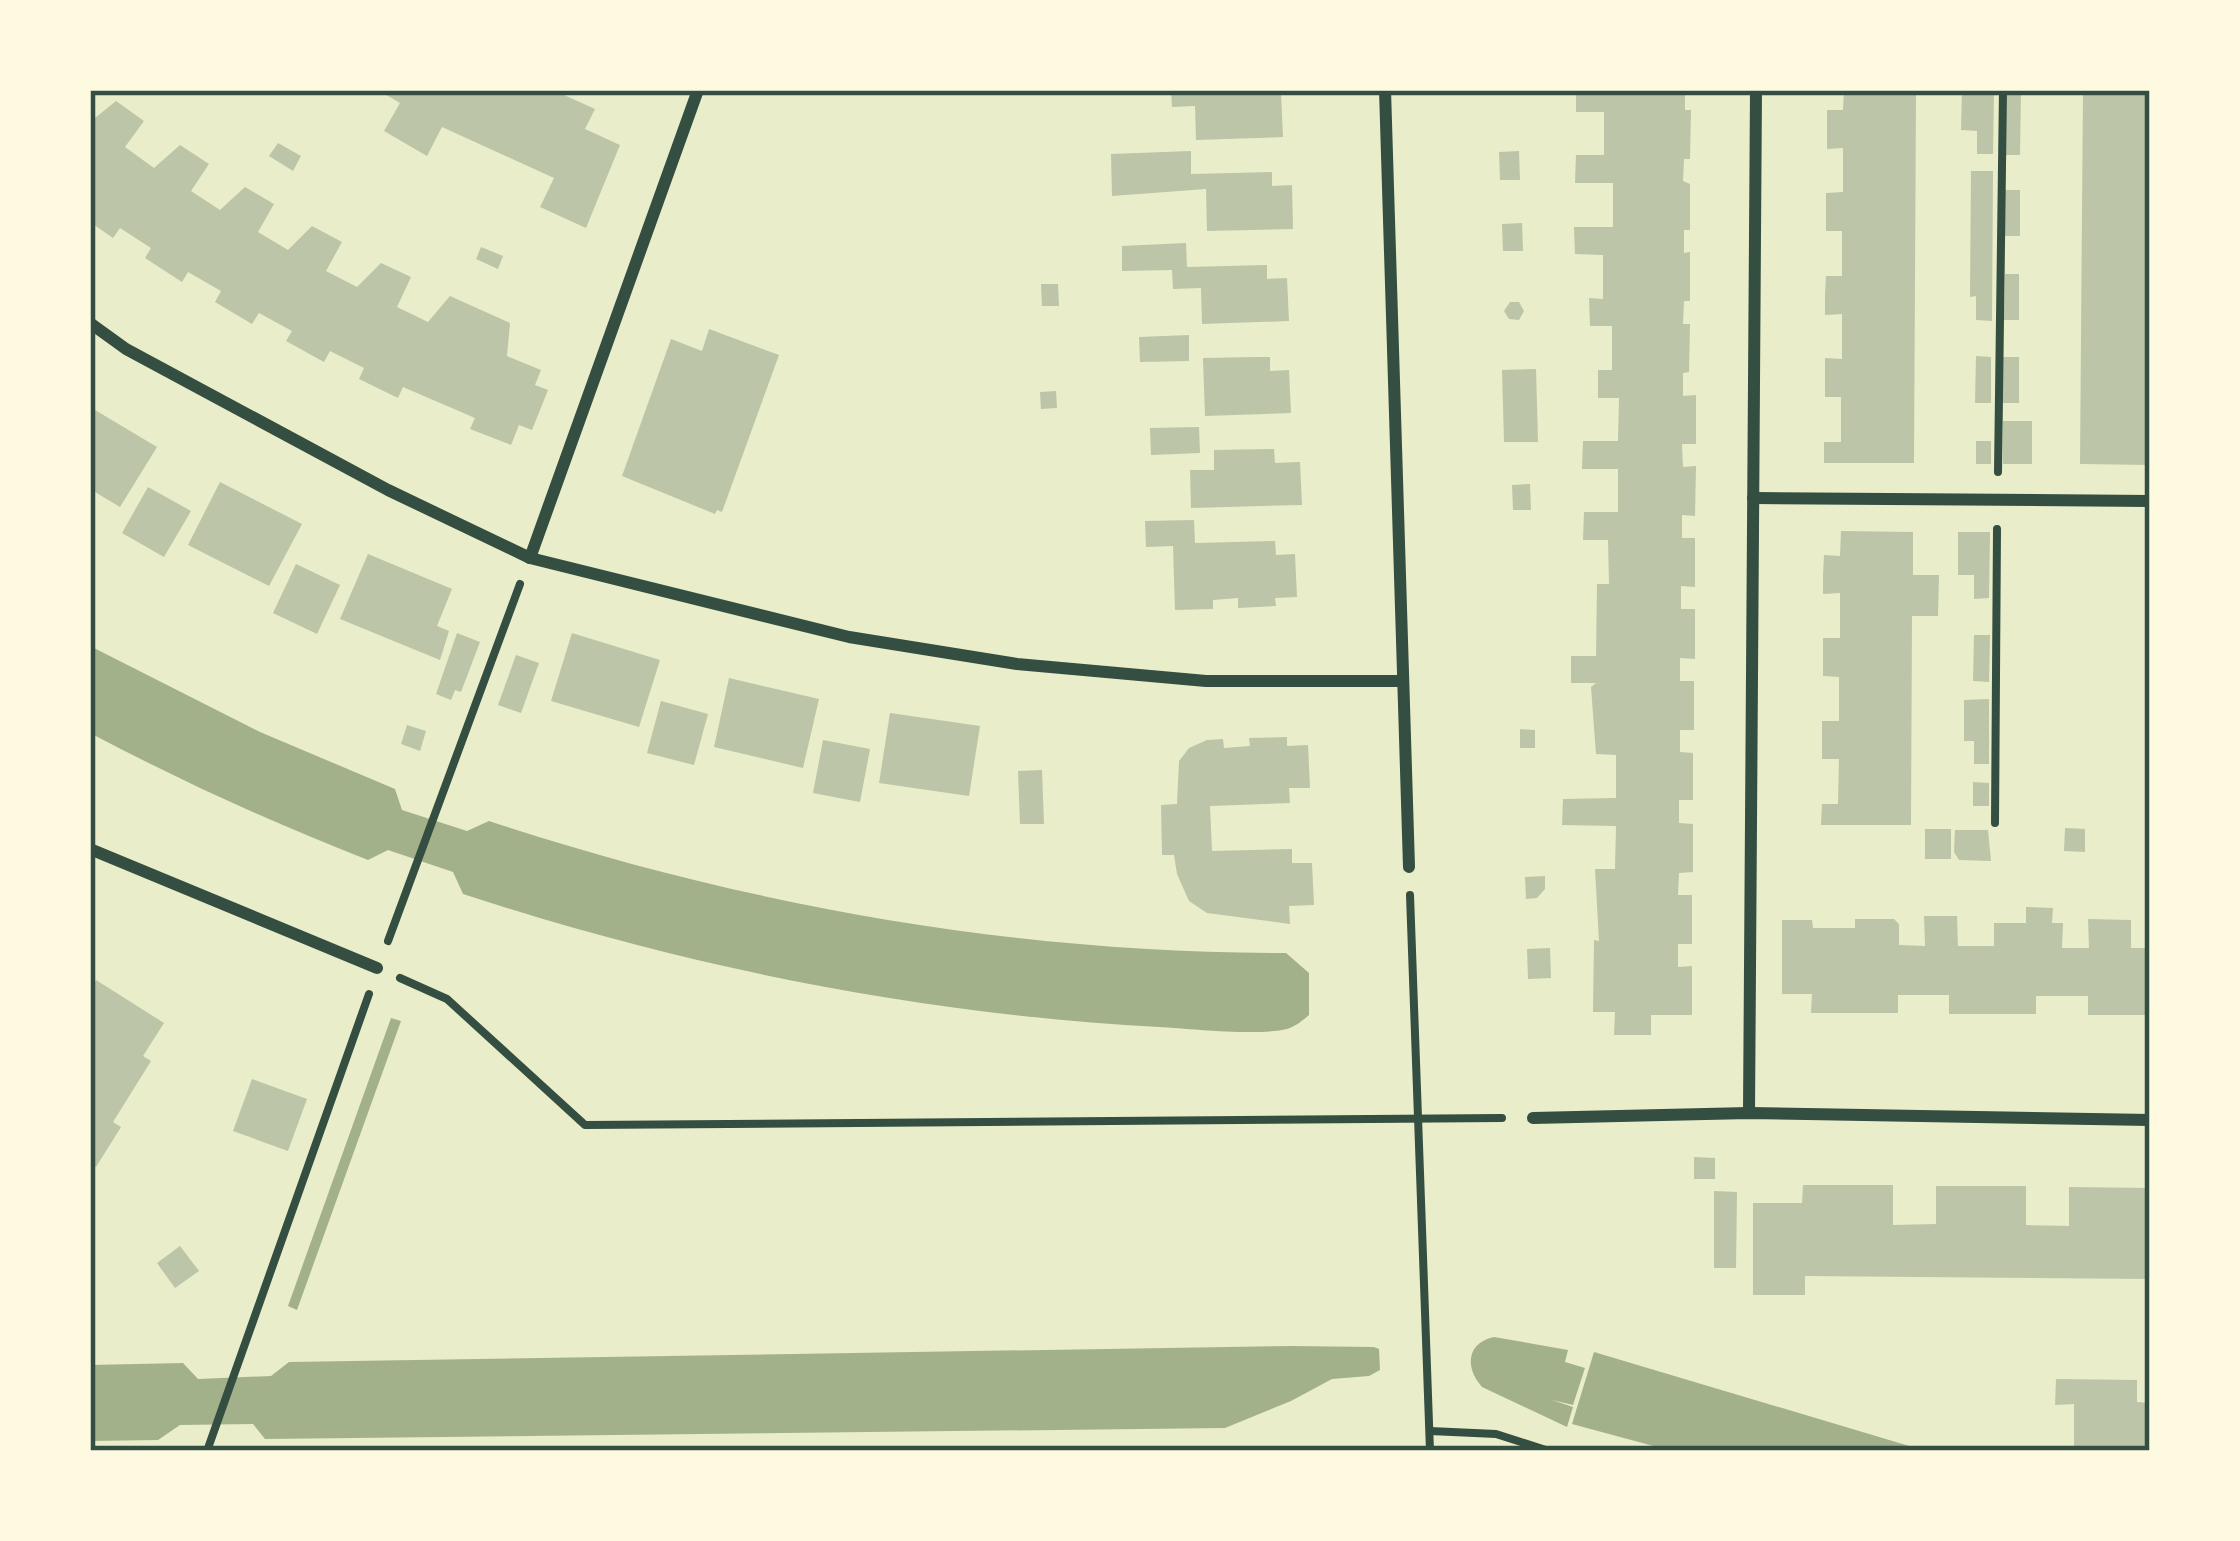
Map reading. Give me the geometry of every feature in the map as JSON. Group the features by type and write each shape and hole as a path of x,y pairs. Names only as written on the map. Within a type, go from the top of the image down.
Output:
{"street":[{"path":"530,558 698,90"},
{"path":"1385,90 1408,867"},
{"path":"1749,1113 1756,90"},
{"path":"90,323 126,349 388,490 530,558 849,637 1017,664 1206,681 1402,681"},
{"path":"1753,498 2150,501"},
{"path":"90,849 377,968"},
{"path":"1533,1118 1749,1113 2150,1120"}],"path":[{"path":"1995,823 2003,90"},
{"path":"207,1449 377,968 530,558"},
{"path":"1408,867 1430,1451"},
{"path":"377,968 447,999 585,1125 1533,1118"},
{"path":"1430,1431 1496,1435 1549,1451"}],"shaded area":[{"path":"90,646 260,732 395,789 402,810 467,831 489,821 586,851 783,900 982,934 1184,951 1286,953 1309,973 1309,1015 1287,1029 1242,1032 982,1011 720,965 548,920 463,894 453,872 388,850 368,860 333,846 193,785 90,733"},
{"path":"391,1018 401,1021 297,1310 288,1306"},
{"path":"1494,1337 1568,1350 1565,1362 1585,1368 1573,1405 1552,1400 1573,1407 1567,1427 1482,1387 1471,1357 1478,1345"},
{"path":"1374,1347 1379,1349 1380,1370 1369,1376 1332,1379 1225,1428 265,1439 253,1424 180,1425 158,1440 90,1441 90,1365 183,1363 198,1379 271,1376 289,1362"},
{"path":"1594,1352 1926,1451 1672,1451 1572,1424"}],"building":[{"path":"378,90 489,90 500,95 502,90 553,90 595,109 585,129 620,145 586,228 540,207 554,178 442,127 427,156 384,131 400,103"},
{"path":"1171,90 1281,94 1283,137 1196,140 1195,106 1172,107"},
{"path":"1576,90 1685,90 1685,110 1691,110 1690,159 1684,159 1683,181 1690,184 1690,230 1684,230 1684,253 1690,252 1690,301 1684,301 1683,324 1690,324 1689,372 1683,373 1683,396 1696,395 1696,444 1682,444 1683,467 1696,466 1695,516 1682,515 1682,538 1695,538 1695,587 1681,586 1681,609 1695,609 1695,659 1680,658 1680,681 1694,681 1694,730 1680,730 1680,752 1693,753 1693,800 1679,800 1679,823 1693,824 1693,872 1679,873 1678,895 1692,895 1692,944 1678,944 1678,967 1692,966 1692,1015 1651,1015 1651,1035 1614,1035 1615,1012 1593,1012 1594,940 1599,941 1595,869 1615,869 1616,826 1562,825 1563,799 1616,798 1616,755 1596,754 1591,687 1596,683 1571,683 1571,656 1596,656 1597,584 1609,584 1608,540 1583,540 1584,512 1618,512 1618,469 1582,469 1583,441 1618,441 1619,398 1598,398 1598,370 1612,370 1612,326 1590,326 1589,298 1603,299 1603,255 1575,254 1574,227 1613,227 1613,183 1575,183 1576,155 1604,155 1604,112 1576,112"},
{"path":"1844,90 1916,90 1914,463 1824,463 1824,442 1841,442 1841,397 1825,397 1825,358 1842,359 1842,314 1825,315 1826,276 1842,276 1842,231 1826,231 1826,193 1843,192 1843,148 1827,149 1827,110 1843,110"},
{"path":"1962,90 1994,90 1993,154 1977,154 1977,131 1961,130"},
{"path":"2005,90 2021,90 2020,155 2005,155"},
{"path":"2083,90 2150,90 2150,465 2080,464"},
{"path":"116,101 144,121 125,147 154,168 180,145 209,164 191,191 220,210 245,187 274,204 258,232 288,250 312,226 342,242 326,271 357,287 381,263 411,277 397,307 428,322 450,296 510,323 507,356 541,370 535,385 548,390 532,430 519,425 511,445 470,429 475,418 403,387 398,398 359,379 364,368 330,351 324,362 286,341 292,331 259,313 252,324 215,302 221,291 188,272 182,282 145,258 151,248 120,228 113,238 90,222 90,122"},
{"path":"278,143 301,156 293,171 269,156"},
{"path":"1191,151 1191,174 1272,172 1272,186 1292,185 1293,229 1207,231 1206,189 1112,196 1111,154"},
{"path":"1519,151 1520,180 1500,180 1499,152"},
{"path":"1971,171 1993,171 1992,321 1976,320 1976,296 1970,297"},
{"path":"2005,190 2020,190 2020,236 2005,236"},
{"path":"1522,223 1523,251 1503,251 1502,224"},
{"path":"1186,243 1187,267 1267,265 1267,279 1287,278 1289,321 1202,324 1201,288 1173,289 1172,270 1122,271 1122,246"},
{"path":"481,247 503,256 498,269 476,259"},
{"path":"2005,274 2019,274 2019,320 2004,320"},
{"path":"1041,284 1058,284 1059,306 1042,306"},
{"path":"1510,302 1519,302 1524,311 1519,320 1509,319 1504,311"},
{"path":"709,329 779,355 722,512 715,514 622,476 671,339 702,351"},
{"path":"1189,335 1189,361 1140,362 1139,337"},
{"path":"1976,356 1991,357 1991,403 1975,403"},
{"path":"1270,357 1270,371 1289,370 1291,413 1205,416 1203,358"},
{"path":"2003,357 2019,357 2019,403 2003,403"},
{"path":"1536,369 1538,442 1504,442 1502,370"},
{"path":"1056,391 1057,408 1041,409 1040,392"},
{"path":"90,407 157,447 120,507 90,489"},
{"path":"2003,421 2032,421 2032,464 2003,464"},
{"path":"1199,427 1200,453 1151,455 1150,428"},
{"path":"1976,441 1991,441 1991,464 1976,464"},
{"path":"1274,449 1275,463 1300,462 1302,505 1191,508 1190,470 1214,470 1214,450"},
{"path":"220,482 302,524 269,586 188,545"},
{"path":"1530,484 1531,510 1513,510 1512,485"},
{"path":"148,487 191,511 164,557 122,533"},
{"path":"1194,520 1195,543 1275,541 1276,555 1295,554 1297,597 1275,598 1276,606 1238,608 1238,598 1213,600 1213,609 1175,610 1173,546 1146,547 1145,521"},
{"path":"1841,531 1913,532 1913,575 1939,575 1938,616 1912,616 1911,825 1821,825 1822,804 1838,804 1839,759 1822,759 1822,721 1839,721 1839,677 1823,676 1823,638 1840,638 1840,593 1823,594 1823,575 1824,555 1840,556"},
{"path":"1958,532 1990,532 1989,598 1974,599 1974,575 1958,575"},
{"path":"368,554 452,589 437,626 449,631 440,660 340,619"},
{"path":"296,564 340,585 317,634 273,613"},
{"path":"457,633 480,642 461,692 455,690 451,700 436,694"},
{"path":"572,633 660,660 639,727 551,701"},
{"path":"1974,635 1990,635 1989,682 1973,681"},
{"path":"516,655 539,663 521,713 498,705"},
{"path":"729,678 819,699 803,768 714,747"},
{"path":"1989,699 1989,764 1974,764 1974,741 1964,741 1964,700"},
{"path":"661,701 708,714 694,765 647,753"},
{"path":"890,713 980,726 969,796 879,783"},
{"path":"407,725 426,731 420,751 401,744"},
{"path":"1520,729 1535,730 1535,748 1520,748"},
{"path":"1287,737 1287,746 1308,745 1310,788 1289,788 1290,803 1210,806 1212,851 1292,849 1292,863 1312,863 1314,905 1289,906 1290,924 1207,913 1189,901 1174,855 1162,855 1161,805 1177,804 1179,761 1189,748 1207,740 1223,739 1224,748 1250,746 1249,738"},
{"path":"823,740 870,749 860,802 813,793"},
{"path":"1042,770 1044,824 1020,824 1018,771"},
{"path":"1973,782 1989,783 1989,806 1973,806"},
{"path":"2065,828 2085,829 2085,852 2064,851"},
{"path":"1925,829 1951,829 1951,859 1925,859"},
{"path":"1955,830 1988,830 1991,861 1959,860 1954,852"},
{"path":"1545,876 1545,889 1537,898 1526,899 1525,877"},
{"path":"2026,907 2053,908 2052,923 2063,923 2062,948 2089,948 2088,919 2131,920 2131,948 2150,948 2150,1015 2088,1015 2088,996 2036,996 2036,1014 1949,1014 1949,995 1898,995 1898,1013 1811,1013 1812,994 1782,994 1782,920 1812,920 1813,928 1855,928 1855,919 1894,919 1899,924 1899,945 1925,946 1924,916 1957,916 1958,946 1994,946 1994,923 2026,923"},
{"path":"1550,948 1551,978 1528,979 1527,949"},
{"path":"96,980 164,1023 143,1056 151,1061 113,1122 121,1127 96,1167 90,1163 90,990"},
{"path":"252,1079 307,1099 288,1151 233,1131"},
{"path":"1694,1157 1715,1158 1715,1179 1694,1179"},
{"path":"1803,1185 1893,1185 1893,1225 1936,1224 1936,1186 2026,1186 2026,1225 2069,1226 2069,1187 2150,1188 2150,1279 1805,1276 1805,1295 1753,1295 1753,1203 1802,1203"},
{"path":"1714,1191 1737,1192 1736,1268 1714,1268"},
{"path":"180,1246 199,1271 175,1288 157,1263"},
{"path":"2056,1379 2137,1380 2137,1402 2150,1403 2150,1451 2074,1451 2074,1404 2055,1405"}]}
